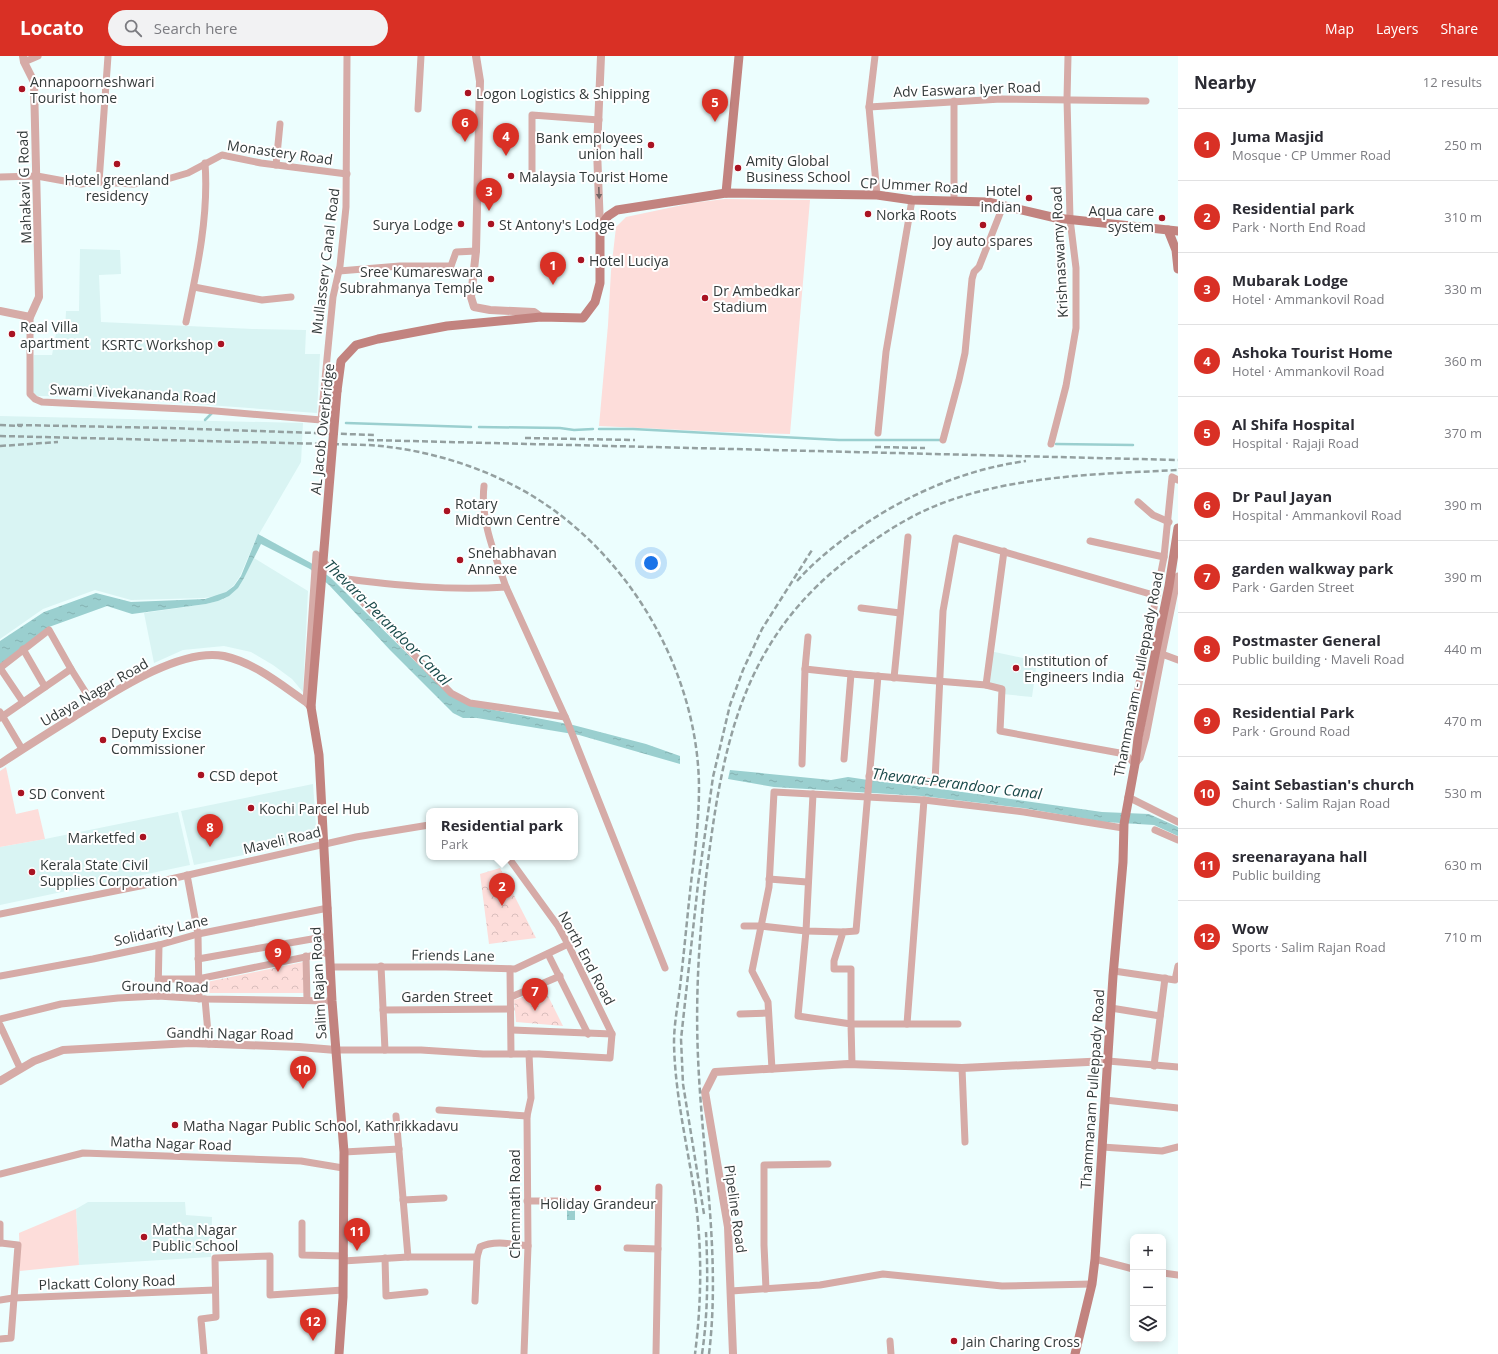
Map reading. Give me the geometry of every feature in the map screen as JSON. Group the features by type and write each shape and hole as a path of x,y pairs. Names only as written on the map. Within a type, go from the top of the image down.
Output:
{"main road":[{"path":"726,193 739,56"},
{"name":"CP Ummer Road","path":"600,227 608,216 617,210 726,193 876,195 912,200 988,202 1056,218 1178,231"},
{"path":"541,317 583,318 595,302 600,283 600,227"},
{"path":"1168,230 1177,247 1178,269"},
{"name":"AL Jacob Overbridge","path":"309,705 341,361 356,345 378,339 447,326 541,317"},
{"name":"Thammanam - Pulleppady Road","path":"1124,826 1125,812 1135,764 1138,738 1178,528"},
{"name":"Salim Rajan Road","path":"309,705 319,755 332,1001 344,1152 343,1290 339,1354"},
{"name":"Thammanam Pulleppady Road","path":"1074,1354 1092,1284 1095,1259 1111,1008 1123,862 1124,826"}],"street":[{"path":"24,59 38,56"},
{"path":"99,182 108,56"},
{"name":"Mullassery Canal Road","path":"321,420 333,297 339,271 346,207 347,56"},
{"path":"418,110 421,56"},
{"path":"476,56 480,81 476,251 471,297 474,307 490,310 534,312 541,317"},
{"path":"600,227 597,150 602,56"},
{"path":"875,56 869,107 876,195"},
{"name":"Krishnaswamy Road","path":"1051,444 1066,386 1076,328 1076,268 1070,219 1067,99 1068,56"},
{"name":"Mahakavi G Road","path":"24,59 34,82 37,176 39,297 30,317"},
{"name":"Adv Easwara Iyer Road","path":"869,107 1001,99 1146,101"},
{"path":"954,101 954,201"},
{"path":"532,176 532,115 599,120"},
{"path":"276,165 280,124"},
{"name":"Monastery Road","path":"0,177 37,176 81,184 99,182 133,184 164,180 188,173 222,155 261,163 347,174"},
{"path":"186,322 194,287 204,218 206,176 205,163"},
{"path":"878,433 886,352 912,200"},
{"path":"942,440 965,353 972,279 974,272 979,267 1003,206"},
{"path":"339,271 400,266 451,266 456,252 476,251"},
{"path":"194,287 262,300 291,297"},
{"path":"0,311 30,317"},
{"name":"Swami Vivekananda Road","path":"30,317 30,394 35,399 42,402 233,412 321,420"},
{"path":"1125,754 1164,556 1169,522 1172,477 1178,480"},
{"path":"484,486 483,497 490,540 506,587 566,719 665,968"},
{"path":"1138,502 1153,514 1169,522"},
{"path":"894,678 908,537"},
{"path":"869,777 935,782 943,611 956,538 1157,596"},
{"path":"1090,541 1164,556"},
{"path":"986,685 1004,551"},
{"path":"309,705 316,554 451,693 470,703 566,719"},
{"path":"805,669 986,685 1002,689 1000,731 1125,754 1135,764 1140,758 1146,737 1162,654 1176,594 1178,576"},
{"path":"338,578 433,588 472,589 506,587"},
{"path":"861,608 900,613"},
{"path":"23,702 0,668 49,630 93,704"},
{"path":"802,764 805,669 808,637"},
{"path":"23,649 45,687"},
{"path":"1162,654 1178,660"},
{"name":"Udaya Nagar Road","path":"0,764 93,704 153,671 181,660 210,656 223,656 249,664 309,705"},
{"path":"22,749 1,715 23,702 71,669"},
{"path":"844,759 851,674"},
{"path":"744,926 761,926 806,931 856,931 878,676"},
{"path":"1124,826 924,800 867,795 774,792 769,879 752,971 768,1002 772,1068 852,1064 962,1068 1108,1061 1178,1067"},
{"path":"813,794 807,882 806,931 798,1016 851,1024 958,1024"},
{"path":"1128,797 1178,822"},
{"path":"907,1024 924,800"},
{"name":"Maveli Road","path":"0,914 188,875 356,837 426,825"},
{"path":"1155,830 1178,840"},
{"name":"North End Road","path":"510,860 558,926 612,1034"},
{"path":"188,875 198,934 198,979 209,1044"},
{"path":"769,879 807,882"},
{"name":"Solidarity Lane","path":"0,976 93,959 198,934 328,908"},
{"path":"843,932 834,961 834,969 851,969 852,1064"},
{"path":"198,959 329,936"},
{"path":"158,996 159,944"},
{"name":"Friends Lane","path":"331,967 381,966 515,969 568,944"},
{"path":"158,979 198,979 330,952"},
{"path":"548,954 588,1034"},
{"path":"306,956 307,1000"},
{"path":"381,966 385,1050"},
{"path":"1114,971 1177,980 1178,966"},
{"path":"510,969 512,1030 511,1054"},
{"path":"511,997 560,976"},
{"path":"1154,1066 1165,978"},
{"name":"Ground Road","path":"0,1019 61,1004 118,998 158,996 202,999 332,1001"},
{"path":"1111,1008 1160,1016"},
{"name":"Garden Street","path":"383,1010 511,1009"},
{"path":"740,1014 768,1013"},
{"path":"0,1025 20,1068"},
{"path":"512,1030 612,1034"},
{"name":"Gandhi Nagar Road","path":"0,1081 34,1060 63,1050 190,1043 299,1047 336,1050 529,1054 610,1058 612,1034"},
{"name":"Chemmath Road","path":"524,1354 528,1246 527,1116 531,1098 529,1054"},
{"name":"Pipeline Road","path":"733,1354 728,1227 705,1092 715,1072 772,1068"},
{"path":"962,1068 965,1142"},
{"path":"1105,1100 1178,1108"},
{"path":"439,1110 527,1116"},
{"path":"396,1116 408,1257"},
{"path":"1102,1147 1162,1151 1178,1147"},
{"path":"344,1152 399,1149"},
{"name":"Matha Nagar Road","path":"0,1174 83,1152 302,1161 343,1168"},
{"path":"766,1289 764,1245 764,1164 828,1164"},
{"path":"656,1354 659,1187"},
{"path":"403,1200 444,1198"},
{"path":"527,1201 564,1201"},
{"path":"302,1223 302,1255 343,1258 477,1257"},
{"path":"0,1224 0,1243 18,1245 11,1338 0,1339"},
{"path":"475,1301 477,1257 480,1247 486,1244 496,1243 528,1246"},
{"path":"626,1248 658,1248"},
{"path":"204,1354 201,1319 216,1317 215,1258 270,1256 270,1295 343,1290"},
{"path":"385,1258 386,1296 425,1292"},
{"path":"1095,1259 1130,1268"},
{"path":"1166,1273 1178,1275"},
{"path":"731,1290 820,1285 883,1274 1002,1286 1092,1284"},
{"name":"Plackatt Colony Road","path":"0,1300 13,1298 215,1290"},
{"path":"890,1341 891,1354"}],"shaded area":[{"path":"80,249 120,250 121,274 99,275 101,322 306,330 305,354 320,354 317,413 98,397 37,396 32,392 34,355 52,355 56,334 65,332 66,311 79,311"},
{"path":"0,416 303,423 301,462 255,541 240,576 234,585 226,592 216,596 204,598 131,600 95,590 43,609 0,639"},
{"path":"254,558 308,591 303,692 292,679 273,665 251,652 224,646 183,650 154,663 144,613 218,601 244,578"},
{"path":"990,651 1037,661 1032,697 1002,694 986,682"},
{"path":"313,784 317,840 194,865 181,811"},
{"path":"178,812 190,865 0,905 0,847"},
{"name":"Matha Nagar Public School","path":"88,1202 185,1202 186,1215 212,1217 211,1257 79,1265 76,1209"}],"green space":[{"name":"Dr Ambedkar Stadium","path":"725,199 810,200 790,434 599,426 611,271 616,227 626,217 692,203"},
{"path":"6,767 16,814 38,809 45,839 0,847 0,771"},
{"path":"500,868 536,938 489,944 480,874"},
{"path":"303,962 304,993 202,993 202,983"},
{"path":"545,990 563,1026 516,1022 514,1000"},
{"path":"76,1209 79,1265 20,1271 19,1233"}],"water":[{"name":"Thevara-Perandoor Canal","path":"258,534 311,563 331,578 448,694 469,705 573,725 646,744 680,756 680,764 579,735 477,718 463,718 453,713 390,650 329,585 310,569 261,544 238,588 229,596 206,604 132,614 107,606 49,627 0,667 0,641 44,612 96,593 131,602 205,599 226,592 234,586 241,576"},
{"name":"Thevara-Perandoor Canal","path":"730,770 831,780 848,777 1102,812 1149,814 1178,827 1178,836 1154,825 1104,822 1023,808 922,796 774,787 728,779"},
{"path":"567,1200 575,1201 575,1220 567,1220"}],"waterway":[{"path":"205,420 212,413"},
{"path":"346,423 471,427"},
{"path":"479,427 560,428 574,430 593,429"},
{"path":"599,429 633,429 839,440 942,440"},
{"path":"1056,444 1133,445"}],"railway":[{"path":"0,425 22,426"},
{"path":"17,425 168,428 375,435"},
{"path":"0,436 369,445 411,450 473,467 531,495 566,520 598,549 627,583 651,620 671,659 686,701 696,744 699,787 698,820 674,1043 677,1085 699,1230 699,1319 695,1354"},
{"path":"525,438 635,440"},
{"path":"368,440 1178,460"},
{"path":"0,446 58,442"},
{"path":"875,447 925,448"},
{"path":"797,581 820,558 845,538 887,510 909,498 977,471 1026,461"},
{"path":"709,1354 712,1317 712,1243 700,1094 697,1032 698,981 703,904 716,809 734,725 748,687 766,651 790,616 819,584 877,538 923,511 976,492 1033,481 1062,477 1178,470"},
{"path":"704,1214 683,1084 681,1039 698,884 713,777 730,705 743,670 762,629 812,550"},
{"path":"702,1354 707,1293 706,1232"}],"place":[{"name":"Annapoorneshwari Tourist home","path":"22,89"},
{"name":"Logon Logistics & Shipping","path":"468,93"},
{"name":"Al Shifa Hospital","path":"715,122"},
{"name":"Dr Paul Jayan","path":"465,142"},
{"name":"Bank employees union hall","path":"651,145"},
{"name":"Ashoka Tourist Home","path":"506,156"},
{"name":"Hotel greenland residency","path":"117,164"},
{"name":"Amity Global Business School","path":"738,168"},
{"name":"Malaysia Tourist Home","path":"511,176"},
{"name":"Hotel indian","path":"1029,198"},
{"name":"Mubarak Lodge","path":"489,211"},
{"name":"Norka Roots","path":"868,214"},
{"name":"Aqua care system","path":"1162,218"},
{"name":"Surya Lodge","path":"461,224"},
{"name":"St Antony's Lodge","path":"491,224"},
{"name":"Joy auto spares","path":"983,225"},
{"name":"Hotel Luciya","path":"581,260"},
{"name":"Sree Kumareswara Subrahmanya Temple","path":"491,279"},
{"name":"Juma Masjid","path":"553,285"},
{"name":"Dr Ambedkar Stadium","path":"705,298"},
{"name":"Real Villa apartment","path":"12,334"},
{"name":"KSRTC Workshop","path":"221,344"},
{"name":"Rotary Midtown Centre","path":"447,511"},
{"name":"Snehabhavan Annexe","path":"460,560"},
{"name":"Institution of Engineers India","path":"1016,668"},
{"name":"Deputy Excise Commissioner","path":"103,740"},
{"name":"CSD depot","path":"201,775"},
{"name":"SD Convent","path":"21,793"},
{"name":"Kochi Parcel Hub","path":"251,808"},
{"name":"Marketfed","path":"143,837"},
{"name":"Postmaster General","path":"210,847"},
{"name":"Kerala State Civil Supplies Corporation","path":"32,872"},
{"name":"Residential park","path":"502,906"},
{"name":"Residential Park","path":"278,972"},
{"name":"garden walkway park","path":"535,1011"},
{"name":"Saint Sebastian's church","path":"303,1089"},
{"name":"Matha Nagar Public School, Kathrikkadavu","path":"175,1125"},
{"name":"Holiday Grandeur","path":"598,1188"},
{"name":"Matha Nagar Public School","path":"144,1237"},
{"name":"sreenarayana hall","path":"357,1251"},
{"name":"Wow","path":"313,1341"},
{"name":"Jain Charing Cross","path":"954,1341"}]}
